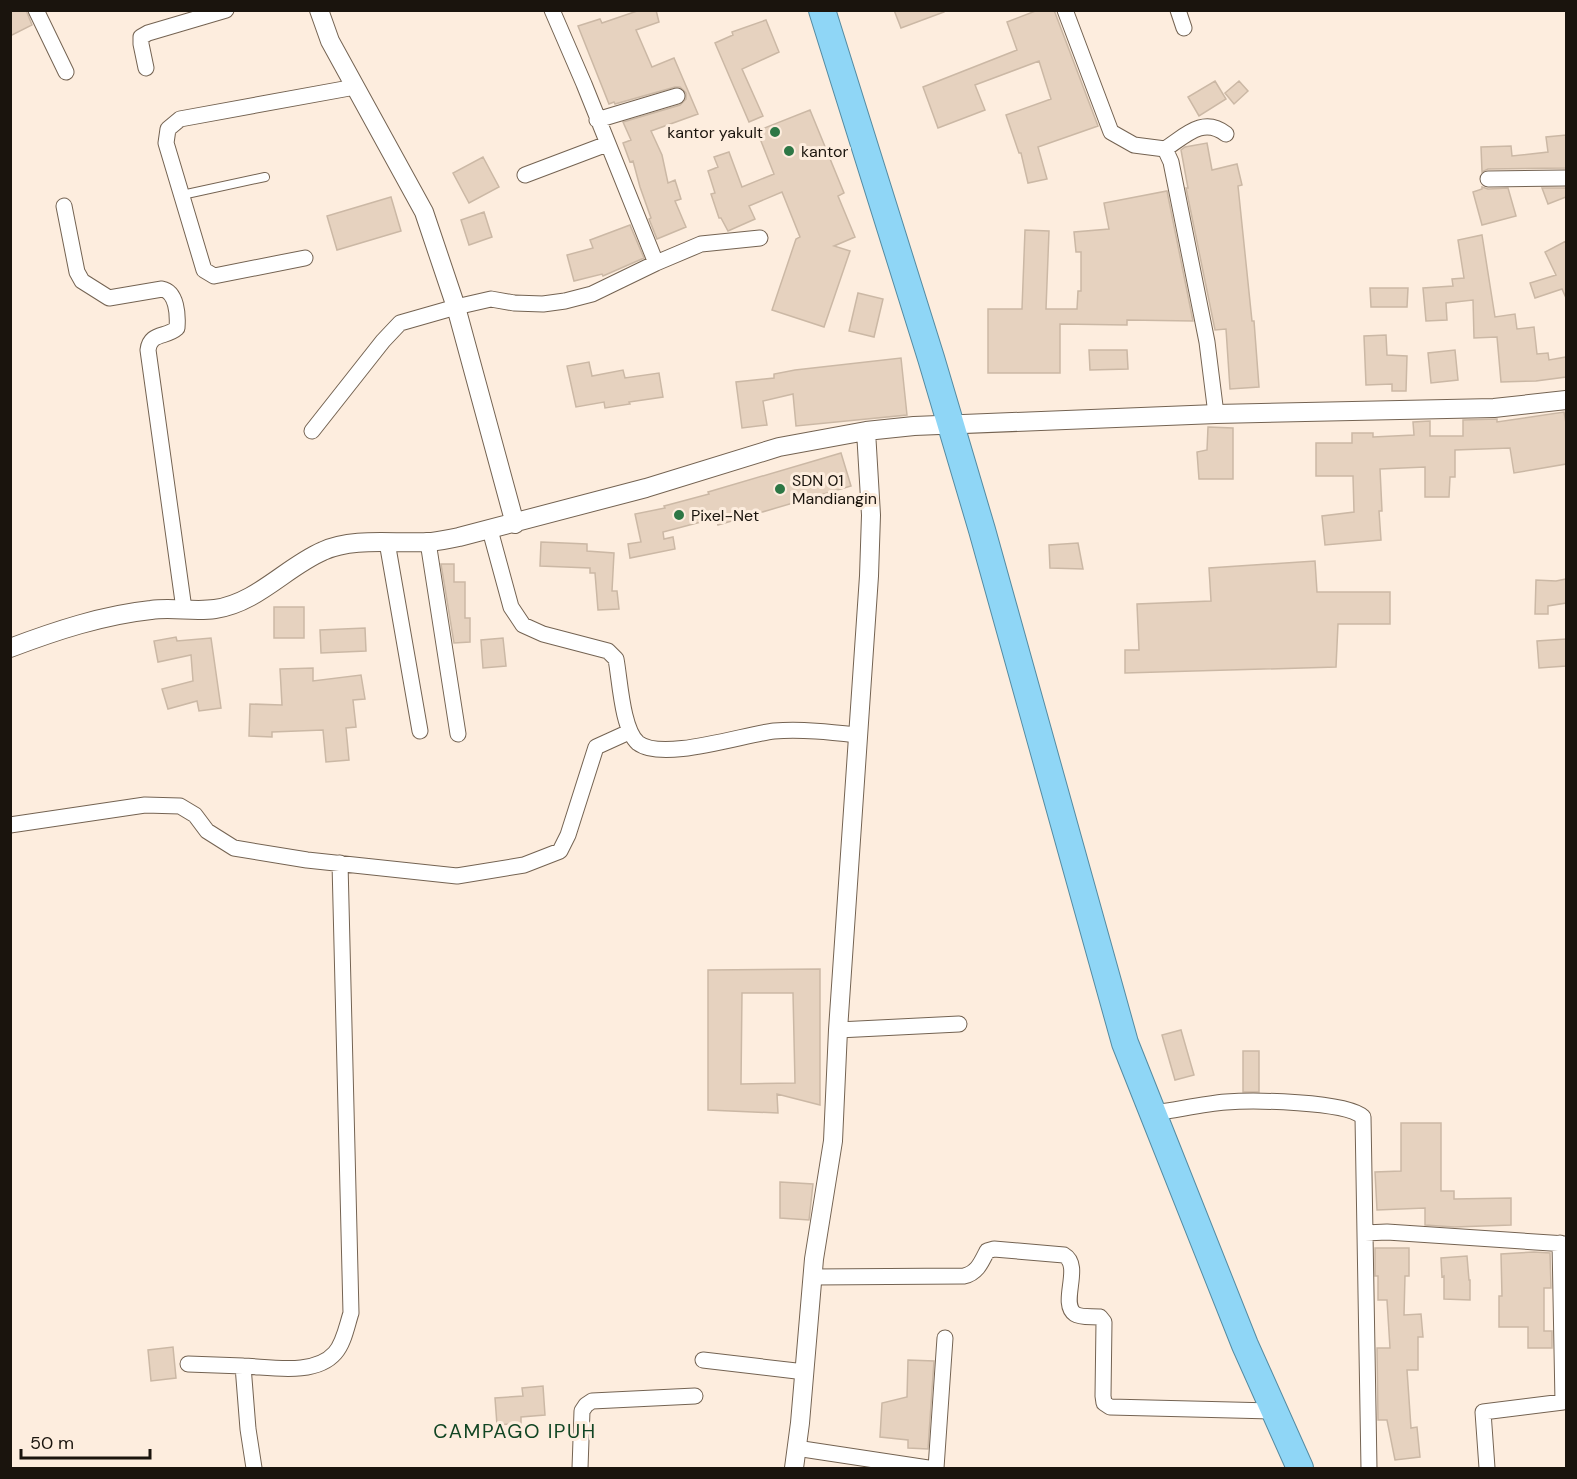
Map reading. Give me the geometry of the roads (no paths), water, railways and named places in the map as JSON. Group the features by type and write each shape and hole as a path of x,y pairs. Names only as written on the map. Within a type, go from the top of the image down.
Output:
{"highway":[{"path":"822,10 951,425 1125,1043 1245,1345 1300,1468"}],"street":[{"path":"36,10 66,72"},
{"path":"146,68 141,37 226,10"},
{"path":"319,10 330,41 424,212 456,307 515,524"},
{"path":"552,10 656,263"},
{"path":"1065,10 1110,132 1134,145 1165,149 1204,126 1217,126 1226,134"},
{"path":"1178,10 1184,28"},
{"path":"305,258 213,276 204,270 166,142 168,129 180,119 355,87"},
{"path":"597,120 677,96"},
{"path":"525,175 607,144"},
{"path":"1165,149 1171,162 1207,342 1216,414"},
{"path":"1488,179 1566,178"},
{"path":"64,206 77,273 82,281 109,298 162,289 173,295 177,328 173,332 154,337 149,343 148,350 184,609"},
{"path":"312,431 383,341 400,323 491,299 543,304 565,301 592,294 701,244 760,238"},
{"path":"10,648 51,633 152,609 216,609 238,602 267,587 323,550 340,546 387,542 428,543 490,530 646,488 779,447 866,431 914,426 1216,414 1494,408 1566,400"},
{"path":"794,1468 813,1277 833,1142 838,1030 867,608 871,515 866,431"},
{"path":"490,530 511,608 523,625 543,634 608,651 616,659 629,732 638,743 647,747 666,748 708,746 773,731 819,730 857,735"},
{"path":"387,542 420,731"},
{"path":"428,543 458,734"},
{"path":"10,825 145,805 180,806 195,815 207,831 234,848 457,876 524,865 560,850 568,835 596,747 629,732"},
{"path":"188,1364 292,1368 312,1366 336,1353 345,1333 351,1313 340,863"},
{"path":"838,1030 959,1024"},
{"path":"1153,1113 1227,1102 1297,1103 1344,1107 1358,1112 1363,1117 1369,1468"},
{"path":"1365,1233 1387,1232 1563,1244 1563,1402 1483,1412 1487,1468"},
{"path":"813,1277 963,1276 972,1274 987,1251 994,1249 1064,1255 1068,1257 1072,1265 1070,1305 1072,1311 1077,1315 1100,1317 1104,1322 1104,1403 1110,1407 1274,1412"},
{"path":"936,1468 945,1338"},
{"path":"703,1360 805,1372"},
{"path":"243,1366 254,1468"},
{"path":"580,1468 582,1412 592,1401 695,1396"},
{"path":"796,1448 928,1468"}],"lane":[{"path":"182,195 265,177"}],"place":[{"name":"kantor yakult","path":"775,132"},
{"name":"kantor","path":"789,151"},
{"name":"SDN 01 Mandiangin","path":"780,489"},
{"name":"Pixel-Net","path":"679,515"}],"district":[{"name":"CAMPAGO IPUH","path":"515,1431"}]}
